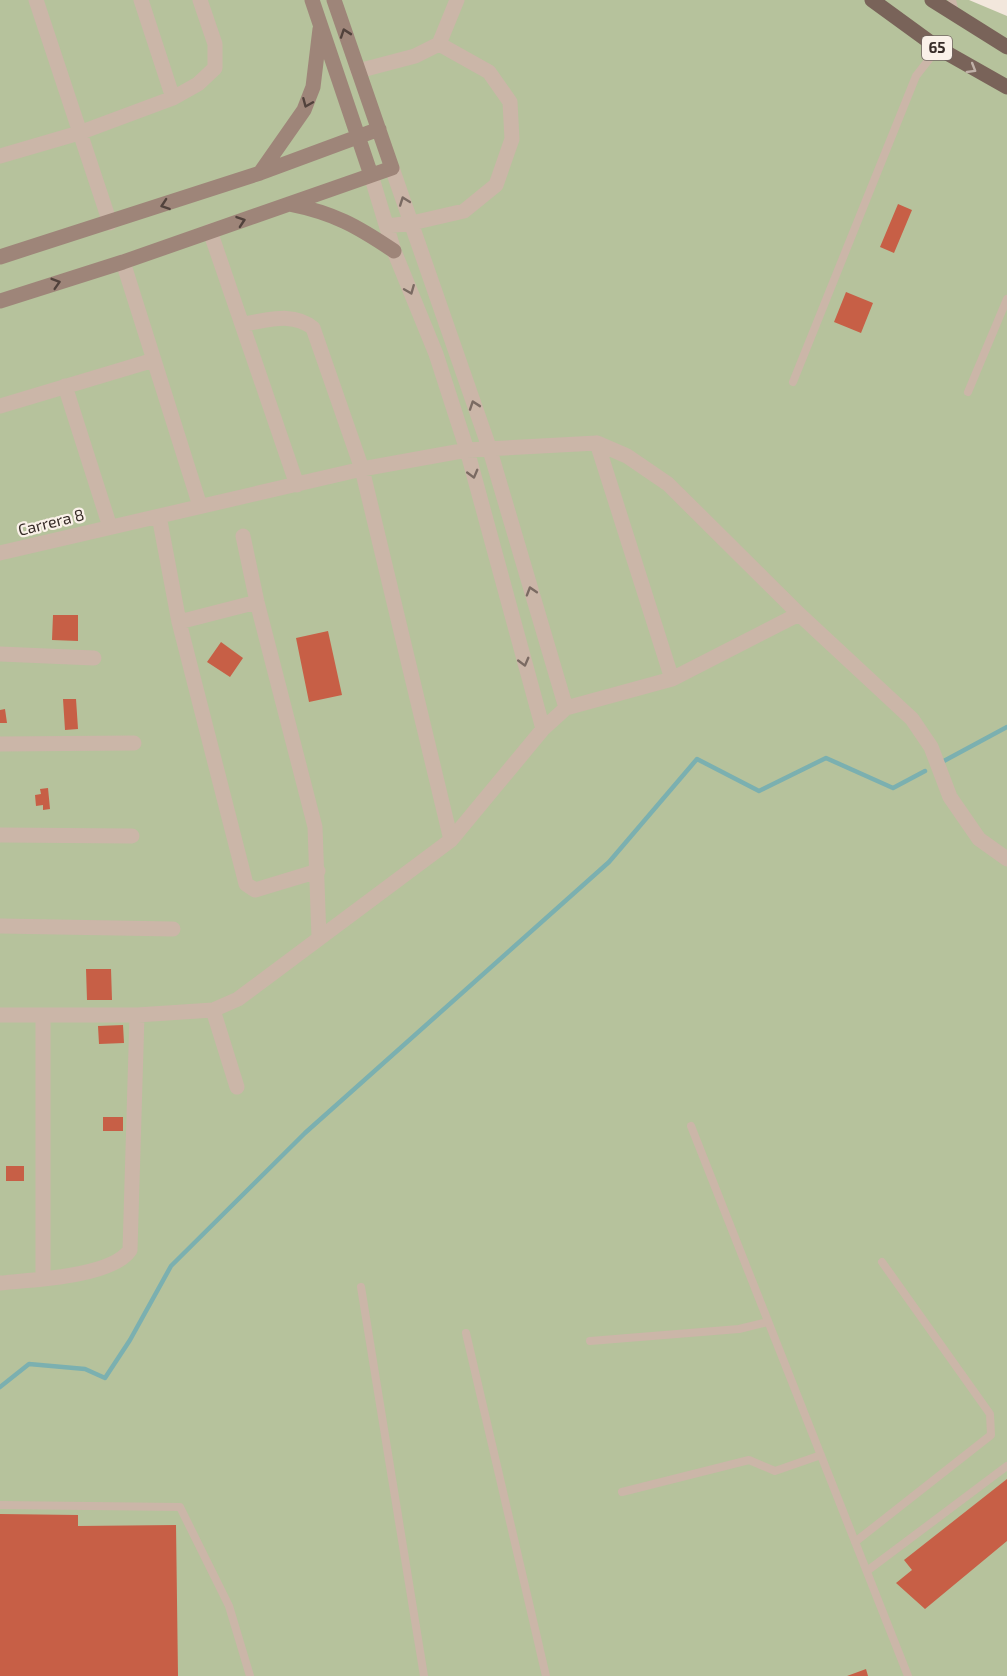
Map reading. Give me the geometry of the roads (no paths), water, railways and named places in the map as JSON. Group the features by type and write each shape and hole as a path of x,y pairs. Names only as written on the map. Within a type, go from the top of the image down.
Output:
{"main road":[{"path":"312,0 371,175"},
{"path":"0,301 123,262 392,168 334,0"},
{"name":"65","path":"872,0 938,48 1007,87"},
{"name":"65","path":"932,0 953,7 1007,47"},
{"path":"260,172 304,110 313,87 321,25"},
{"path":"0,257 110,223 379,129"},
{"path":"289,204 318,210 353,224 394,251"}],"street":[{"path":"36,0 110,223"},
{"path":"141,0 173,98"},
{"path":"0,156 79,133 173,98 198,84 215,68 215,44 201,0"},
{"path":"358,71 415,56 439,44 457,0"},
{"path":"387,226 412,223 464,211 496,185 512,139 510,102 489,72 439,44"},
{"path":"392,168 489,447 566,708"},
{"path":"371,175 394,251 436,354 466,450 543,729"},
{"path":"210,231 297,485"},
{"path":"123,262 200,506"},
{"path":"242,324 285,318 302,319 313,328 362,469 451,840"},
{"path":"0,406 154,360"},
{"path":"65,386 110,527"},
{"path":"597,443 627,456 668,484 799,614 912,719 931,747 950,797 979,839 1007,859"},
{"path":"597,443 672,679"},
{"name":"Carrera 8","path":"0,553 362,469 489,447 597,443"},
{"path":"159,516 179,622 246,884 255,890 318,871"},
{"path":"243,536 256,602 315,827 319,938"},
{"path":"179,622 256,602"},
{"path":"0,1015 137,1015 213,1010 238,999 451,840 543,729 566,708 672,679 799,614"},
{"path":"0,654 94,658"},
{"path":"0,744 134,743"},
{"path":"0,835 132,836"},
{"path":"0,926 173,929"},
{"path":"213,1010 237,1087"},
{"path":"43,1015 44,1278"},
{"path":"0,1283 101,1269 126,1257 130,1250 137,1015"}],"lane":[{"path":"793,382 916,76 938,48"},
{"path":"968,392 1007,299"},
{"path":"691,1126 908,1676"},
{"path":"855,1542 991,1435 990,1414 882,1262"},
{"path":"361,1287 424,1676"},
{"path":"590,1341 740,1329 768,1322"},
{"path":"466,1333 546,1676"},
{"path":"622,1492 749,1460 775,1471 821,1455"},
{"path":"867,1571 1007,1466"},
{"path":"0,1505 180,1507 229,1606 250,1676"}],"waterway":[{"path":"942,762 1007,727"},
{"path":"0,1387 29,1364 85,1369 105,1378 130,1340 171,1266 305,1133 609,862 697,759 759,791 826,758 893,788 925,771"}]}
